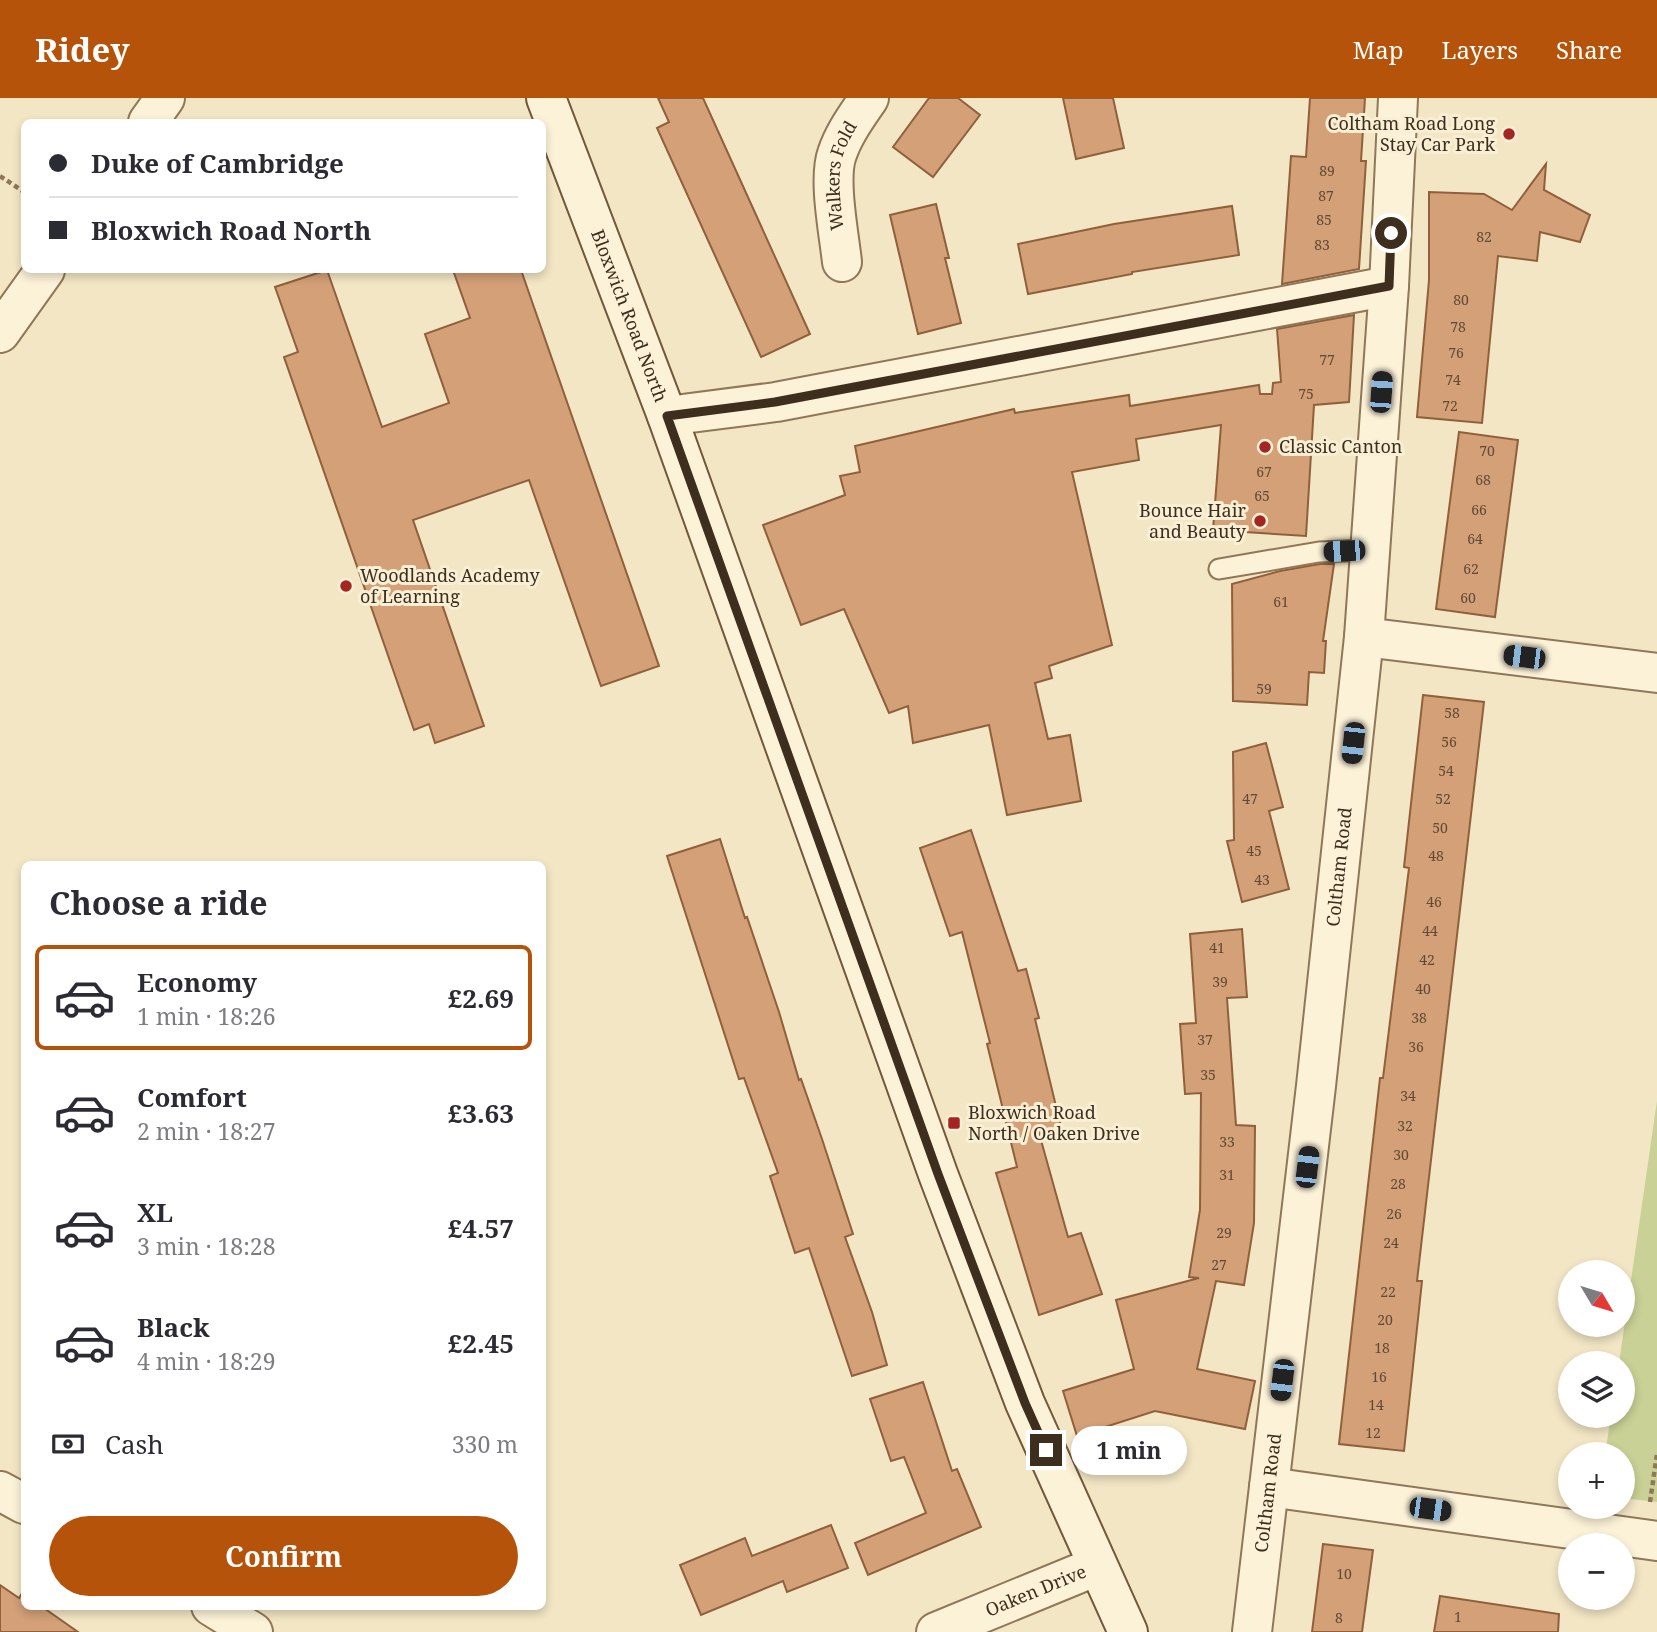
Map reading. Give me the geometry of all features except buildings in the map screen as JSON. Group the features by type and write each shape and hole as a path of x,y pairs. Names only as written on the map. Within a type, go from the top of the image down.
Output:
{"street":[{"path":"150,119 165,98"},
{"name":"Bloxwich Road North","path":"546,98 667,416 938,1174 1025,1403 1128,1632"},
{"name":"Walkers Fold","path":"842,262 834,191 835,157 849,128 869,98"},
{"name":"Coltham Road","path":"1252,1632 1316,1086 1364,637 1389,286 1398,98"},
{"path":"0,333 43,273"},
{"path":"667,416 775,402 1389,286"},
{"path":"1364,637 1657,673"},
{"path":"1269,1487 1651,1540"},
{"path":"0,1491 21,1502"},
{"name":"Oaken Drive","path":"936,1632 1097,1566"},
{"path":"222,1610 252,1621"}],"lane":[{"path":"1219,569 1319,552 1369,550"}],"path":[{"path":"0,176 21,190"},
{"path":"1651,1540 1657,1454"}],"green space":[{"path":"1657,1101 1657,1502 1635,1499 1635,1442 1607,1442 1609,1428 1635,1428 1635,1351 1621,1351 1623,1337 1635,1337 1634,1260"}],"place":[{"name":"Coltham Road Long Stay Car Park","path":"1509,134"},
{"name":"Classic Canton","path":"1265,447"},
{"name":"Bounce Hair and Beauty","path":"1260,521"},
{"name":"Woodlands Academy of Learning","path":"346,586"},
{"name":"Bloxwich Road North / Oaken Drive","path":"954,1123"}],"route":[{"path":"1046,1450 1025,1403 938,1174 667,416 775,402 1389,286 1391,233"}]}
